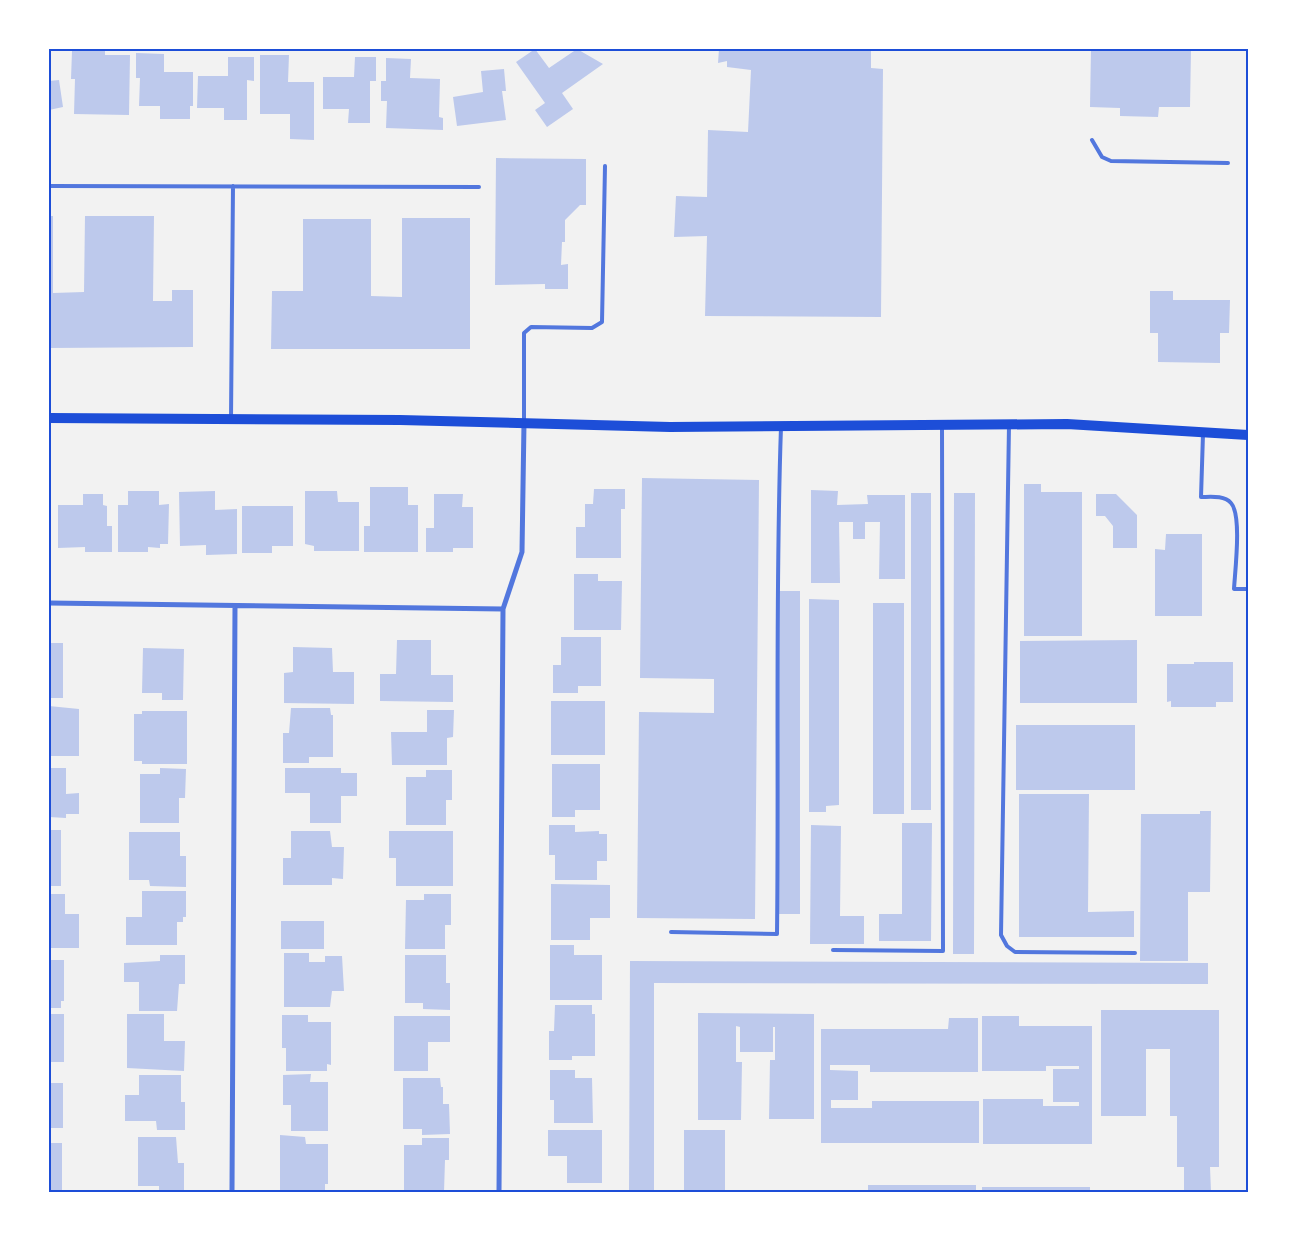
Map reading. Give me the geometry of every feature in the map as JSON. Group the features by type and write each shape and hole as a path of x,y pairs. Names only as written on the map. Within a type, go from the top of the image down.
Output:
{"main road":[{"path":"49,418 524,422 670,427 1067,424 1248,434"}],"street":[{"path":"498,1192 503,609 522,552 524,422"},
{"path":"49,603 503,609"},
{"path":"232,1192 235,606"}],"lane":[{"path":"1092,140 1102,157 1111,161 1228,163"},
{"path":"524,422 524,333 531,327 592,328 602,322 605,166"},
{"path":"49,186 479,187"},
{"path":"231,419 233,186"},
{"path":"1009,424 1001,935 1007,946 1015,952 1135,953"},
{"path":"833,950 943,951 942,425"},
{"path":"671,932 777,934 776,554 781,426"},
{"path":"1203,432 1201,497 1221,497 1230,502 1236,513 1234,589 1248,589"}],"building":[{"path":"535,49 549,68 577,49 603,64 562,93 573,109 547,127 535,110 545,103 516,62"},
{"path":"719,49 871,49 871,68 883,69 881,317 705,316 707,236 674,237 676,196 707,197 708,130 748,132 751,70 727,67 727,61 718,63"},
{"path":"1091,49 1191,49 1190,107 1159,107 1158,117 1120,116 1120,108 1090,107"},
{"path":"72,51 105,51 105,55 130,55 129,115 74,114 75,79 71,79"},
{"path":"136,53 164,54 164,72 193,72 193,106 190,106 190,119 160,119 160,106 139,106 140,78 136,78"},
{"path":"260,55 289,55 288,82 314,82 314,140 290,139 290,114 260,114"},
{"path":"228,57 254,57 254,81 247,80 247,120 224,120 224,108 197,108 198,76 228,76"},
{"path":"355,57 376,57 376,81 370,81 370,123 348,123 349,109 323,109 323,77 354,77"},
{"path":"386,58 411,59 410,78 440,79 439,117 443,118 443,130 386,128 387,101 381,101 381,81 386,81"},
{"path":"504,69 506,91 502,91 506,120 457,126 453,97 483,92 481,71"},
{"path":"59,80 63,107 49,110 49,81"},
{"path":"496,158 586,159 586,205 580,205 565,220 565,242 562,242 561,265 568,264 568,289 545,289 545,284 495,285"},
{"path":"49,216 53,216 53,293 84,292 85,216 154,216 153,301 172,301 172,290 193,290 193,347 49,348"},
{"path":"402,218 470,218 470,349 271,349 272,291 303,291 303,219 371,219 371,296 402,297"},
{"path":"1150,291 1173,291 1173,300 1230,300 1229,333 1220,333 1220,363 1158,362 1158,333 1150,333"},
{"path":"642,478 759,480 755,919 637,918 639,712 714,713 714,679 640,678"},
{"path":"1024,484 1041,484 1041,492 1082,492 1082,636 1024,636"},
{"path":"370,487 408,487 408,505 418,505 418,552 364,552 364,526 370,526"},
{"path":"594,489 625,489 625,509 621,509 621,558 576,558 576,527 585,527 585,504 593,504"},
{"path":"811,490 838,491 837,505 868,504 867,495 905,495 905,579 879,579 880,522 865,522 865,539 853,539 853,522 839,522 840,583 811,583"},
{"path":"128,491 159,491 159,505 169,504 168,544 160,544 160,548 148,547 148,552 118,552 118,505 128,505"},
{"path":"215,491 215,510 237,509 237,554 206,555 206,545 180,546 179,492"},
{"path":"305,491 337,491 338,502 359,502 359,551 314,551 314,546 305,544"},
{"path":"911,493 931,493 931,810 911,810"},
{"path":"954,493 975,493 974,954 953,954"},
{"path":"83,494 103,494 103,505 107,506 107,526 112,526 112,552 85,552 85,547 58,548 58,505 83,505"},
{"path":"434,494 463,494 462,507 473,507 473,548 453,548 453,552 426,552 426,528 434,528"},
{"path":"1096,494 1116,494 1137,515 1137,548 1113,548 1113,526 1105,516 1096,516"},
{"path":"242,506 293,506 293,546 272,546 272,553 242,553"},
{"path":"1166,534 1202,534 1202,616 1155,616 1155,549 1165,550"},
{"path":"574,574 598,574 598,581 622,581 621,630 574,630"},
{"path":"779,591 800,591 800,914 779,914"},
{"path":"809,599 839,600 839,805 826,806 826,812 809,812"},
{"path":"873,603 904,603 904,814 873,814"},
{"path":"561,637 601,637 601,686 578,686 578,693 553,693 553,665 561,665"},
{"path":"397,640 431,640 431,675 453,675 453,702 380,701 380,674 396,674"},
{"path":"1137,640 1137,703 1020,703 1020,641"},
{"path":"49,643 63,643 63,698 49,698"},
{"path":"293,647 332,648 333,672 354,672 354,704 284,703 284,673 293,672"},
{"path":"143,648 184,649 183,700 162,700 162,693 142,693"},
{"path":"1194,662 1233,662 1233,702 1216,702 1216,707 1171,707 1171,701 1167,702 1167,664 1194,664"},
{"path":"551,701 605,701 605,755 551,755"},
{"path":"49,706 79,709 79,756 49,756"},
{"path":"291,708 330,708 331,715 333,715 333,757 309,757 309,763 283,763 283,733 289,733"},
{"path":"427,710 454,710 453,737 447,738 447,765 392,765 391,732 427,732"},
{"path":"142,711 187,711 187,764 142,764 142,761 134,761 134,714 142,714"},
{"path":"1016,725 1135,725 1135,790 1016,790"},
{"path":"552,764 600,764 600,810 575,810 575,817 552,817"},
{"path":"49,768 66,768 66,794 79,793 79,814 66,814 66,818 49,817"},
{"path":"160,768 186,769 185,798 179,798 179,823 140,823 140,774 160,774"},
{"path":"285,768 341,768 341,773 357,773 357,796 341,796 341,823 310,823 310,793 285,793"},
{"path":"426,770 452,770 452,800 446,800 446,825 406,825 406,777 426,777"},
{"path":"1019,794 1089,794 1088,912 1134,911 1134,937 1019,937"},
{"path":"1200,811 1211,811 1210,892 1188,892 1188,961 1140,961 1141,814 1200,814"},
{"path":"902,823 932,823 931,941 879,941 879,914 902,914"},
{"path":"549,825 575,825 575,832 599,831 599,834 607,834 607,861 597,861 597,880 555,880 555,855 549,855"},
{"path":"811,825 841,826 840,916 864,916 864,944 810,944"},
{"path":"49,830 61,830 61,886 49,886"},
{"path":"291,831 330,831 332,847 344,847 343,879 332,878 332,885 283,885 283,858 291,858"},
{"path":"389,831 453,831 453,886 396,886 396,858 389,858"},
{"path":"129,832 180,832 180,856 186,856 186,887 150,886 149,880 129,880"},
{"path":"551,884 610,885 610,918 590,918 590,940 551,940"},
{"path":"142,891 186,891 186,917 183,917 183,922 177,922 177,945 126,945 126,917 142,917"},
{"path":"49,894 65,894 65,914 79,914 79,948 49,948"},
{"path":"424,894 451,894 451,925 445,925 445,949 405,949 406,900 424,900"},
{"path":"281,921 324,921 324,949 281,949"},
{"path":"550,945 574,945 574,955 602,955 602,1000 550,1000"},
{"path":"284,953 309,953 309,962 325,962 325,956 342,956 344,991 332,991 330,1007 284,1007"},
{"path":"160,955 185,955 185,984 179,984 177,1011 139,1011 139,982 124,982 124,963 160,961"},
{"path":"405,955 446,955 446,983 450,983 450,1010 423,1009 423,1003 405,1003"},
{"path":"49,960 64,960 64,1001 61,1001 61,1008 49,1008"},
{"path":"630,961 1208,963 1208,984 654,983 654,1192 629,1192"},
{"path":"555,1005 592,1005 592,1014 595,1014 595,1056 572,1056 572,1060 549,1060 549,1031 554,1031"},
{"path":"1101,1010 1219,1010 1219,1167 1210,1167 1211,1192 1184,1192 1184,1167 1177,1167 1177,1116 1170,1116 1170,1049 1146,1049 1146,1116 1101,1116"},
{"path":"698,1013 814,1014 814,1119 769,1119 770,1060 775,1060 775,1027 773,1027 773,1052 740,1052 740,1027 736,1026 736,1062 742,1062 741,1120 698,1120"},
{"path":"49,1014 64,1014 64,1062 49,1062"},
{"path":"127,1014 164,1014 164,1041 185,1041 184,1071 127,1068"},
{"path":"282,1015 308,1015 308,1022 331,1022 331,1065 327,1064 327,1071 286,1071 286,1048 282,1048"},
{"path":"394,1016 450,1016 450,1042 428,1042 428,1071 394,1071"},
{"path":"982,1016 1019,1016 1019,1026 1092,1026 1092,1144 983,1144 983,1099 1043,1099 1043,1106 1079,1106 1079,1102 1053,1102 1053,1069 1079,1069 1079,1066 1046,1066 1046,1071 982,1071"},
{"path":"949,1018 978,1018 978,1072 870,1072 870,1065 830,1065 830,1070 858,1071 858,1100 831,1100 831,1108 872,1108 872,1101 979,1101 979,1143 821,1143 821,1029 948,1029"},
{"path":"550,1070 575,1070 575,1078 592,1078 593,1123 554,1123 554,1100 550,1100"},
{"path":"311,1074 310,1082 328,1082 328,1131 291,1131 291,1105 283,1105 283,1075"},
{"path":"139,1075 181,1075 181,1102 185,1102 185,1130 157,1130 156,1121 125,1121 125,1095 139,1095"},
{"path":"403,1078 440,1078 441,1087 443,1087 443,1104 449,1104 450,1134 422,1135 422,1129 403,1129"},
{"path":"49,1083 63,1083 63,1128 49,1128"},
{"path":"548,1130 602,1130 602,1183 567,1183 567,1156 548,1156"},
{"path":"684,1130 725,1130 725,1192 684,1192"},
{"path":"280,1135 305,1137 306,1144 328,1144 328,1184 325,1184 325,1191 280,1191"},
{"path":"138,1137 176,1137 178,1163 184,1163 184,1192 159,1192 159,1186 138,1186"},
{"path":"422,1138 449,1138 449,1160 445,1160 444,1192 404,1192 404,1145 422,1145"},
{"path":"49,1143 62,1143 62,1191 49,1190"},
{"path":"868,1185 976,1185 976,1192 868,1192"},
{"path":"982,1187 1090,1187 1090,1192 982,1192"},
{"path":"554,1190 590,1190 590,1192 554,1192"}]}
